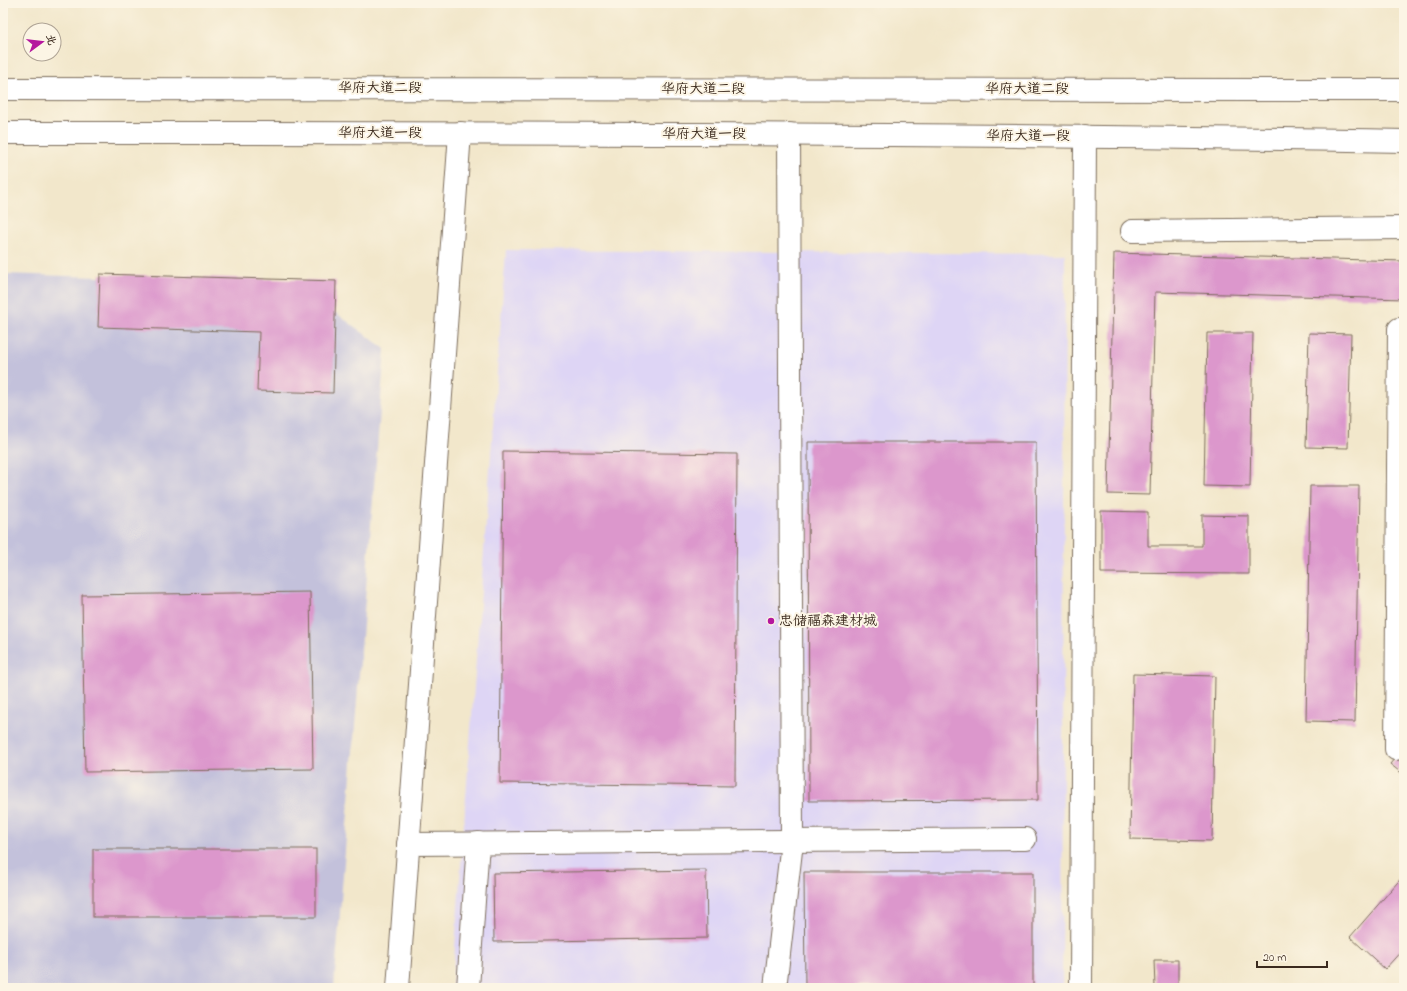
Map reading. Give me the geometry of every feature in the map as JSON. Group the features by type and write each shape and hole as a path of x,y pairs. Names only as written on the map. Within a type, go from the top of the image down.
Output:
{"main road":[{"name":"华府大道二段","path":"3,89 442,88 1404,90"},
{"name":"华府大道一段","path":"3,133 789,134 1085,136 1404,141"},
{"path":"398,988 460,133"},
{"path":"775,988 792,842 789,134"},
{"path":"1081,988 1085,136"},
{"path":"1132,231 1404,228"},
{"path":"1399,329 1396,749 1404,739"},
{"path":"408,844 1025,839"},
{"path":"468,988 478,844"}],"shaded area":[{"name":"忠储福森建材城","path":"506,250 1065,254 1062,988 452,988"},
{"path":"3,274 295,283 385,349 334,988 3,988"}],"building":[{"path":"1114,253 1404,261 1404,299 1155,292 1150,495 1108,494"},
{"path":"100,274 336,281 333,393 257,391 259,332 98,327"},
{"path":"1207,333 1253,333 1250,487 1204,486"},
{"path":"1309,333 1351,334 1348,448 1306,447"},
{"path":"808,442 1036,442 1038,800 809,801"},
{"path":"503,451 737,454 735,786 500,783"},
{"path":"1310,486 1359,486 1355,722 1306,721"},
{"path":"1101,511 1148,512 1148,546 1202,546 1202,515 1249,516 1249,574 1101,573"},
{"path":"310,592 313,769 85,772 82,595"},
{"path":"1133,674 1215,676 1212,841 1130,839"},
{"path":"1404,747 1404,775 1390,764"},
{"path":"93,849 316,849 316,917 93,917"},
{"path":"706,870 707,938 494,942 493,873"},
{"path":"804,872 1033,872 1033,988 805,988"},
{"path":"1404,875 1404,948 1385,969 1350,937"},
{"path":"1154,960 1178,960 1178,985 1220,985 1220,988 1155,988"}],"place":[{"name":"忠储福森建材城","path":"771,621"}]}
